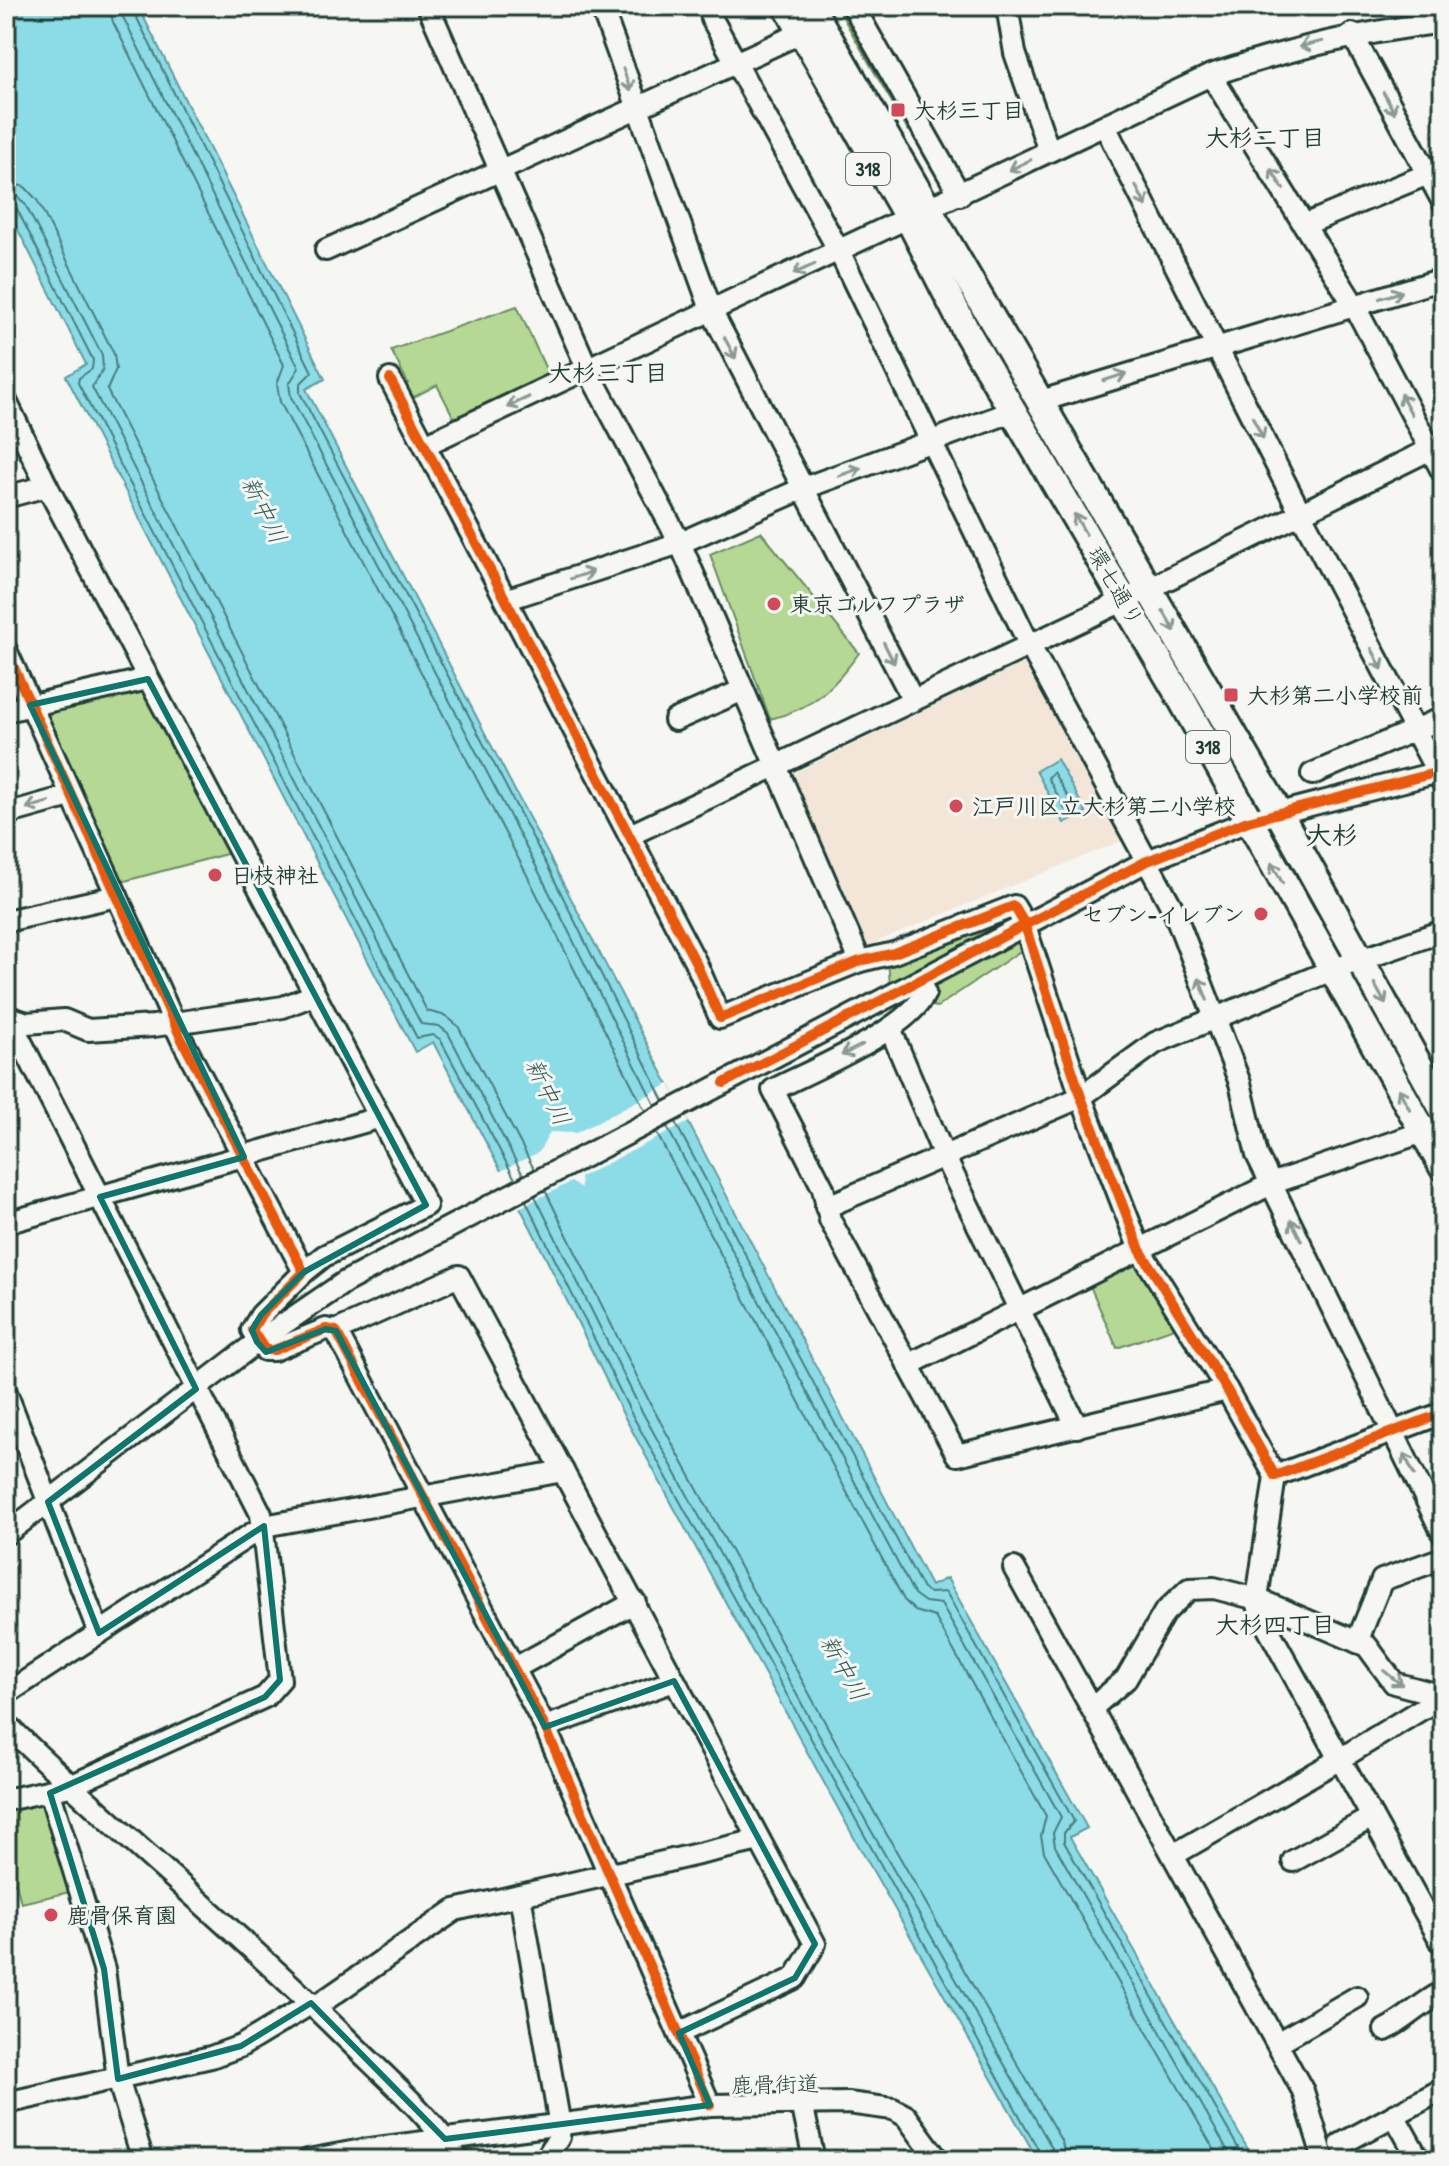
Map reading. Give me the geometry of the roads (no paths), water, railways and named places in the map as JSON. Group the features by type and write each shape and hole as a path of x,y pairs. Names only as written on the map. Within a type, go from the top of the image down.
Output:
{"main road":[{"name":"318","path":"772,6 790,38 926,211"},
{"name":"318","path":"787,6 886,161 926,211"},
{"name":"318","path":"838,8 886,161"},
{"path":"838,8 926,211"},
{"name":"環七通り","path":"926,211 989,312 1150,588 1362,960 1443,1109"},
{"name":"環七通り","path":"926,211 966,331 1125,600 1443,1167"}],"street":[{"path":"428,6 588,370 680,543 860,961"},
{"path":"601,6 712,312 913,700"},
{"path":"710,6 712,19 840,253 1029,644 1174,911 1240,1083 1257,1155 1443,1534"},
{"path":"1007,6 1015,53 1049,151"},
{"path":"427,444 840,253 1211,75 1289,49 1352,34 1443,22"},
{"path":"1352,34 1443,202"},
{"path":"326,250 790,38"},
{"path":"1211,75 1354,305 1436,446 1443,473"},
{"path":"6,1534 257,1342 345,1282 466,1217 920,983 1024,923 1145,862 1248,821 1441,776 1301,514 1105,126"},
{"path":"1306,224 1428,174"},
{"path":"1041,401 1216,345 1443,279"},
{"path":"390,379 422,442 427,444 630,835 696,963 720,1018 860,961 894,953 1009,906 1017,908 1081,1097 1140,1250 1227,1390 1275,1476 1257,1599 1260,1614 1443,1945"},
{"path":"6,401 47,486 426,1205 324,1256 304,1272 261,1315 252,1330 257,1342 265,1350 274,1350 326,1329 336,1331 459,1276 815,1944 795,1978 679,2033"},
{"path":"508,599 680,543 804,488 1014,411"},
{"path":"630,835 1150,588 1436,446"},
{"path":"6,497 47,486"},
{"path":"6,650 176,1024 304,1272"},
{"path":"6,711 148,679"},
{"path":"675,720 743,690"},
{"path":"1312,774 1443,718"},
{"path":"6,814 70,796"},
{"path":"6,921 117,896"},
{"path":"826,1207 1081,1097 1155,1043 1332,970 1443,931"},
{"path":"920,983 925,993 921,1002 890,1028 773,1090 823,1188 826,1207 957,1455 1227,1390"},
{"path":"7,1016 27,1023 64,1020 88,1030 176,1024 283,1007 314,995"},
{"path":"6,1800 50,1793 70,1786 265,1697 280,1680 261,1514 7,1016"},
{"path":"890,1028 944,1156 1077,1427"},
{"path":"6,1223 378,1118"},
{"path":"908,1365 1273,1183 1423,1132"},
{"path":"336,1331 545,1727 710,2105"},
{"path":"6,1392 11,1420 48,1502 99,1633"},
{"path":"1275,1476 1443,1413"},
{"path":"6,1694 264,1526 563,1471"},
{"path":"1357,1642 1382,1580 1443,1558"},
{"path":"1014,1568 1175,1854 1303,2091 1324,2160"},
{"path":"1092,1708 1126,1679 1164,1613 1189,1589 1214,1588 1257,1599 1367,1646 1394,1683 1438,1695 1430,1704 1340,1759 1175,1854"},
{"path":"515,1668 635,1602"},
{"path":"545,1727 674,1681"},
{"path":"6,1724 70,1786 313,2005 445,2139 459,2160"},
{"path":"50,1793 104,1969 118,2079 143,2160"},
{"path":"1293,1861 1372,1817"},
{"path":"6,2103 211,2057 241,2046 313,2005 455,1910 759,1840"},
{"path":"520,1895 560,2126 559,2137 545,2160"},
{"path":"1385,2030 1412,2016 1421,2003 1443,1992"},
{"path":"1277,2043 1357,1997"},
{"path":"1341,2144 1443,2089"},
{"path":"802,2103 814,2160"},
{"name":"鹿骨街道","path":"308,2160 392,2153 445,2139 710,2105 802,2103 893,2109 912,2121 938,2160"},
{"path":"1394,2115 1419,2160"}],"water":[{"name":"新中川","path":"6,6 138,6 325,379 306,389 931,1586 947,1578 1087,1828 1070,1837 1254,2160 1038,2160 852,1834 623,1414 531,1228 433,1042 415,1052 66,376 86,364 6,206"},
{"path":"1057,759 1086,812 1064,823 1036,771"}],"place":[{"name":"大杉三丁目","path":"898,110"},
{"name":"東京ゴルフプラザ","path":"774,604"},
{"name":"大杉第二小学校前","path":"1231,695"},
{"name":"江戸川区立大杉第二小学校","path":"956,806"},
{"name":"日枝神社","path":"215,875"},
{"name":"セブン-イレブン","path":"1261,914"},
{"name":"鹿骨保育園","path":"51,1915"}],"district":[{"name":"大杉二丁目","path":"1265,138"},
{"name":"大杉三丁目","path":"608,373"},
{"name":"大杉","path":"1332,835"},
{"name":"大杉四丁目","path":"1275,1625"}]}
